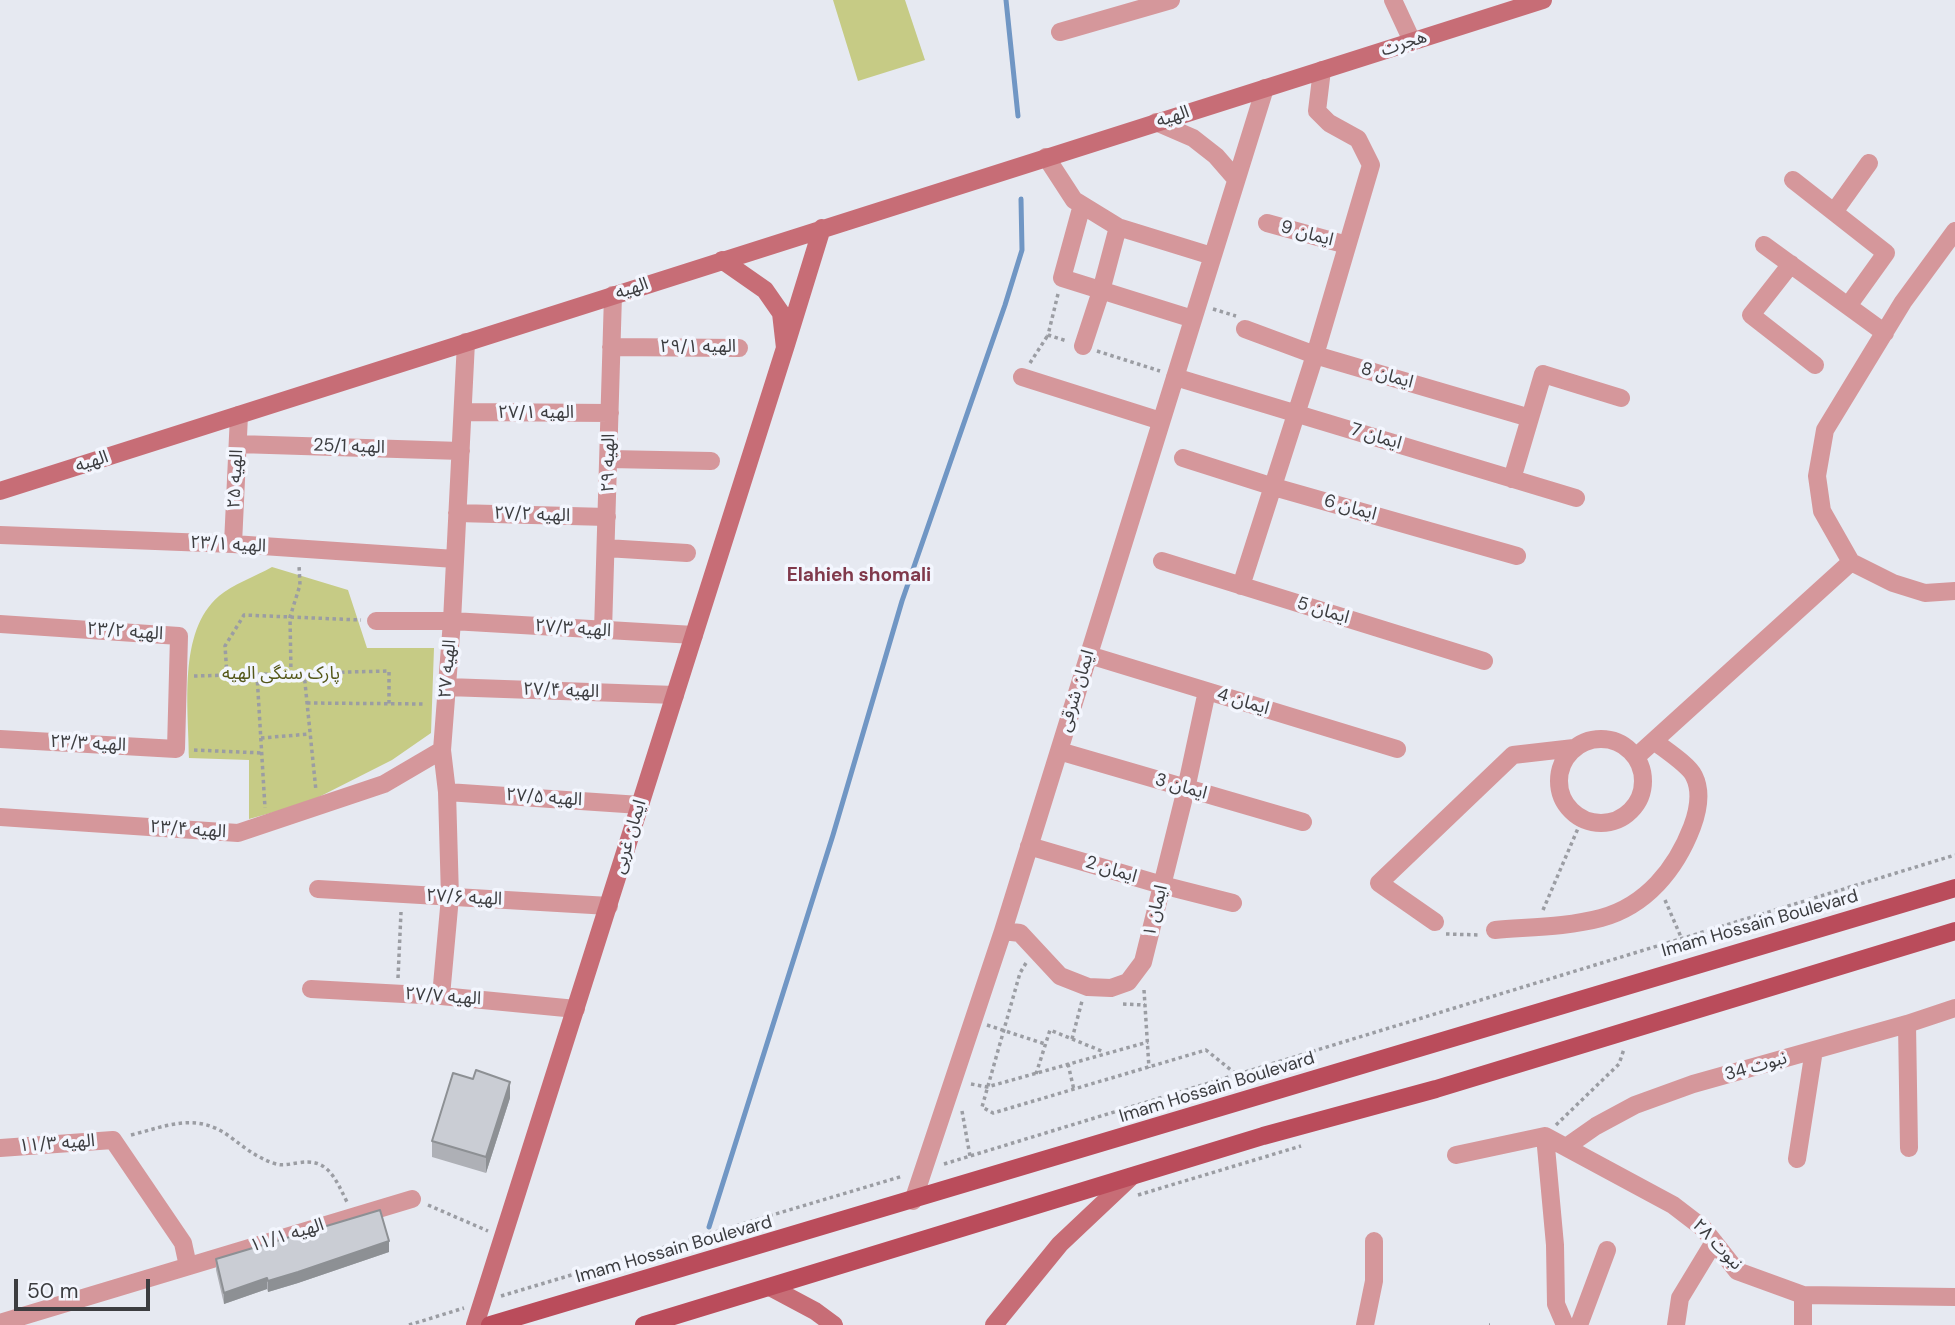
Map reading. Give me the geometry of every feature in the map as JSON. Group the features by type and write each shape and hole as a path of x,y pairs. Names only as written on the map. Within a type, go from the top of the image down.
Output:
{"main road":[{"name":"هجرت","path":"1265,88 1543,0"},
{"name":"الهیه","path":"0,491 1265,88"},
{"name":"ایمان غربی","path":"475,1325 822,228"},
{"path":"722,260 765,290 781,313 785,348"},
{"name":"Imam Hossain Boulevard","path":"490,1325 1955,888"},
{"path":"644,1325 1263,1136 1469,1079 1955,931"},
{"path":"994,1325 1060,1244 1131,1177"},
{"path":"770,1287 815,1311 834,1325"}],"street":[{"path":"1060,32 1171,0"},
{"path":"1393,0 1412,41"},
{"path":"1241,586 1297,414 1371,165 1358,139 1329,123 1317,111 1322,70"},
{"name":"ایمان شرقی","path":"913,1201 923,1170 962,1083 981,1023 1003,931 1265,88"},
{"path":"1156,122 1193,138 1216,156 1237,178"},
{"path":"1046,157 1074,200 1118,227 1212,256"},
{"path":"1834,212 1869,163"},
{"path":"1793,180 1886,253 1848,306"},
{"path":"1082,205 1062,278 1101,291 1195,312"},
{"name":"ایمان 9","path":"1267,223 1347,245"},
{"path":"1083,346 1118,227"},
{"path":"1955,231 1903,302 1825,430 1817,476 1822,510 1851,562 1893,583 1925,593 1955,591"},
{"path":"1764,245 1885,333"},
{"path":"1791,264 1751,315 1815,365"},
{"name":"الهیه ۲۹","path":"603,631 613,295"},
{"name":"ایمان 8","path":"1245,329 1315,355 1530,418"},
{"name":"الهیه ۲۷","path":"442,996 450,897 447,792 442,750 452,621 466,342"},
{"name":"الهیه ۲۹/۱","path":"611,347 739,348"},
{"path":"1512,478 1543,374 1621,398"},
{"path":"1022,377 1161,421"},
{"name":"ایمان 7","path":"1175,377 1577,498"},
{"name":"الهیه ۲۷/۱","path":"463,412 610,414"},
{"name":"الهیه ۲۵","path":"233,544 239,415"},
{"name":"الهیه 25/1","path":"238,444 461,451"},
{"name":"ایمان 6","path":"1183,458 1274,487 1517,555"},
{"path":"609,459 711,461"},
{"name":"الهیه ۲۷/۲","path":"457,513 607,517"},
{"name":"الهیه ۲۳/۱","path":"0,536 233,544 455,559"},
{"path":"606,548 687,552"},
{"name":"ایمان 5","path":"1162,561 1484,661"},
{"path":"1636,757 1851,562"},
{"name":"الهیه ۲۷/۳","path":"376,621 452,621 694,635"},
{"name":"الهیه ۲۳/۲","path":"0,624 179,636 176,749"},
{"name":"ایمان 4","path":"1088,655 1397,750"},
{"name":"الهیه ۲۷/۴","path":"447,687 675,695"},
{"name":"ایمان ۱","path":"1143,962 1207,691"},
{"name":"الهیه ۲۳/۳","path":"0,739 176,749"},
{"path":"1586,741 1614,741 1636,757 1642,770 1643,784 1633,809 1622,818 1596,823 1582,819 1562,800 1558,786 1564,759 1574,748 1586,741"},
{"path":"1495,930 1602,918 1638,900 1669,873 1695,821 1699,789 1693,772 1654,741"},
{"path":"1435,922 1379,883 1513,755 1574,748"},
{"name":"الهیه ۲۳/۴","path":"0,817 238,833 384,784 442,750"},
{"name":"ایمان 3","path":"1059,751 1303,822"},
{"name":"الهیه ۲۷/۵","path":"447,792 640,805"},
{"name":"ایمان 2","path":"1029,846 1233,903"},
{"name":"الهیه ۲۷/۶","path":"318,889 609,906"},
{"path":"1003,931 1020,933 1060,976 1088,988 1111,988 1128,982 1143,962"},
{"name":"الهیه ۲۷/۷","path":"311,989 442,996 576,1009"},
{"name":"نبوت 34","path":"1566,1147 1596,1126 1635,1105 1693,1084 1955,1008"},
{"path":"1907,1024 1909,1148"},
{"path":"1797,1159 1814,1050"},
{"path":"1456,1155 1545,1136 1555,1245 1556,1304 1565,1325"},
{"name":"نبوت ۲۸","path":"1545,1136 1673,1205 1703,1228 1737,1271 1803,1295 1955,1297"},
{"path":"113,1140 183,1243 188,1266"},
{"name":"الهیه ۱۱/۳","path":"0,1148 113,1140"},
{"name":"الهیه ۱۱/۱","path":"0,1323 412,1199"},
{"path":"1365,1325 1374,1281 1374,1241"},
{"path":"1676,1325 1680,1298 1714,1242"},
{"path":"1579,1325 1607,1250"},
{"path":"1803,1295 1803,1325"}],"path":[{"path":"1195,312 1238,316 1245,329"},
{"path":"1022,377 1048,335"},
{"path":"291,674 290,617 300,584 299,549"},
{"path":"227,675 225,646 244,615 376,621"},
{"path":"178,676 389,671 389,704"},
{"path":"304,673 318,807"},
{"path":"257,675 266,824"},
{"path":"307,703 426,704"},
{"path":"261,738 310,734"},
{"path":"176,749 262,753"},
{"path":"1536,926 1582,819"},
{"path":"409,1325 1533,986 1955,855"},
{"path":"1657,884 1694,965"},
{"path":"397,994 402,894"},
{"path":"1435,922 1443,933 1458,935 1482,935 1495,930"},
{"path":"1035,965 1028,958 1020,973 987,1087 982,1107 993,1113 1206,1050 1236,1074"},
{"path":"1143,962 1149,1068"},
{"path":"1071,996 1083,998 1072,1040"},
{"path":"1119,1003 1145,1005"},
{"path":"981,1023 1045,1044"},
{"path":"981,1023 985,1037"},
{"path":"1036,1074 1050,1030 1106,1053"},
{"path":"962,1083 987,1087 1147,1041"},
{"path":"1545,1136 1619,1064 1624,1049"},
{"path":"1068,1064 1074,1090"},
{"path":"962,1083 974,1073"},
{"path":"962,1083 968,1094"},
{"path":"965,1103 962,1113 970,1156"},
{"path":"113,1140 180,1122 208,1123 251,1154 280,1166 311,1160 331,1172 354,1216"},
{"path":"412,1199 503,1237"}],"green space":[{"path":"833,0 905,0 925,60 858,81"},
{"name":"پارک سنگی الهیه","path":"272,567 348,590 367,648 434,648 431,733 392,760 307,803 249,819 249,760 189,758 188,672 191,650 206,611 224,592"}],"building":[{"path":"476,1070 510,1082 486,1157 432,1141 453,1073 473,1079"},
{"path":"380,1210 389,1241 298,1272 268,1281 267,1278 224,1293 216,1259"}],"waterway":[{"path":"1006,0 1018,116"},
{"path":"709,1227 833,835 902,601 1022,250 1021,199"}],"district":[{"name":"Elahieh shomali","path":"859,576"}]}
